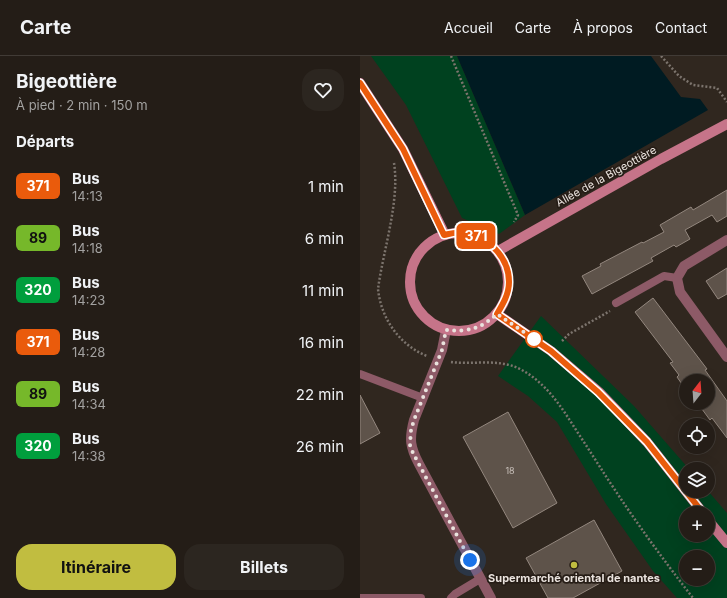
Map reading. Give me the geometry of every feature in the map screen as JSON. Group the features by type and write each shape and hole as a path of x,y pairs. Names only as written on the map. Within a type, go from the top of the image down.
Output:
{"main road":[{"path":"360,82 403,149 444,235"},
{"name":"Allée de la Bigeottière","path":"498,251 661,159 727,124"},
{"path":"459,232 474,235 487,241 498,251 506,266 509,283 506,299 497,314 487,323 474,329 460,332 446,330 430,322 417,309 410,292 410,274 416,256 428,243 444,235 459,232"},
{"path":"497,314 551,351 598,392 647,442 697,506"},
{"path":"715,528 727,543"}],"street":[{"path":"727,240 684,266 677,278 680,292 727,357"},
{"path":"446,330 442,350 422,398 411,430 410,445 491,598"}],"lane":[{"path":"616,303 664,276 677,278"},
{"path":"360,374 422,398"},
{"path":"451,598 480,579"},
{"path":"360,598 421,598"}],"path":[{"path":"451,56 518,215 514,222"},
{"path":"662,56 679,76 693,85 718,88 727,102"},
{"path":"392,158 395,164 396,181 392,216 378,289 379,301 392,329 402,340 419,352 438,359 464,364 492,362 507,364 519,368 539,381 561,405 626,505 667,564 693,598"},
{"path":"562,341 569,334 612,311 616,303"}],"green space":[{"path":"371,56 457,56 525,215 499,234 462,218 406,105"},
{"path":"541,316 634,406 683,462 679,462 679,498 714,498 727,513 727,598 677,598 653,571 606,504 557,422 528,396 498,376"}],"water":[{"path":"457,56 651,56 681,97 700,99 708,110 525,215"}],"building":[{"path":"727,190 727,216 717,222 712,215 685,230 690,239 676,247 674,245 651,258 653,261 592,294 582,276 601,266 600,264 664,232 660,225 691,207 693,210"},
{"path":"727,268 727,294 718,299 706,281"},
{"path":"653,298 707,369 705,370 708,374 679,375 670,363 673,362 635,312"},
{"path":"715,384 727,401 727,438 715,422 715,418 709,418 703,410 715,410"},
{"path":"360,395 380,433 360,444"},
{"path":"508,412 557,503 513,528 463,437"},
{"name":"Supermarché oriental de nantes","path":"594,520 622,571 573,598 548,598 526,558"}],"bus line":[{"name":"371","path":"360,83 403,149 444,235 459,232 474,235 487,241 498,251 506,266 509,283 506,299 497,314 551,351 598,392 647,442 697,506"}],"place":[{"name":"Supermarché oriental de nantes","path":"574,565"}],"route":[{"path":"470,560 413,453 410,445 411,430 442,350 446,330 460,332 474,329 487,323 497,314 534,339"}]}
